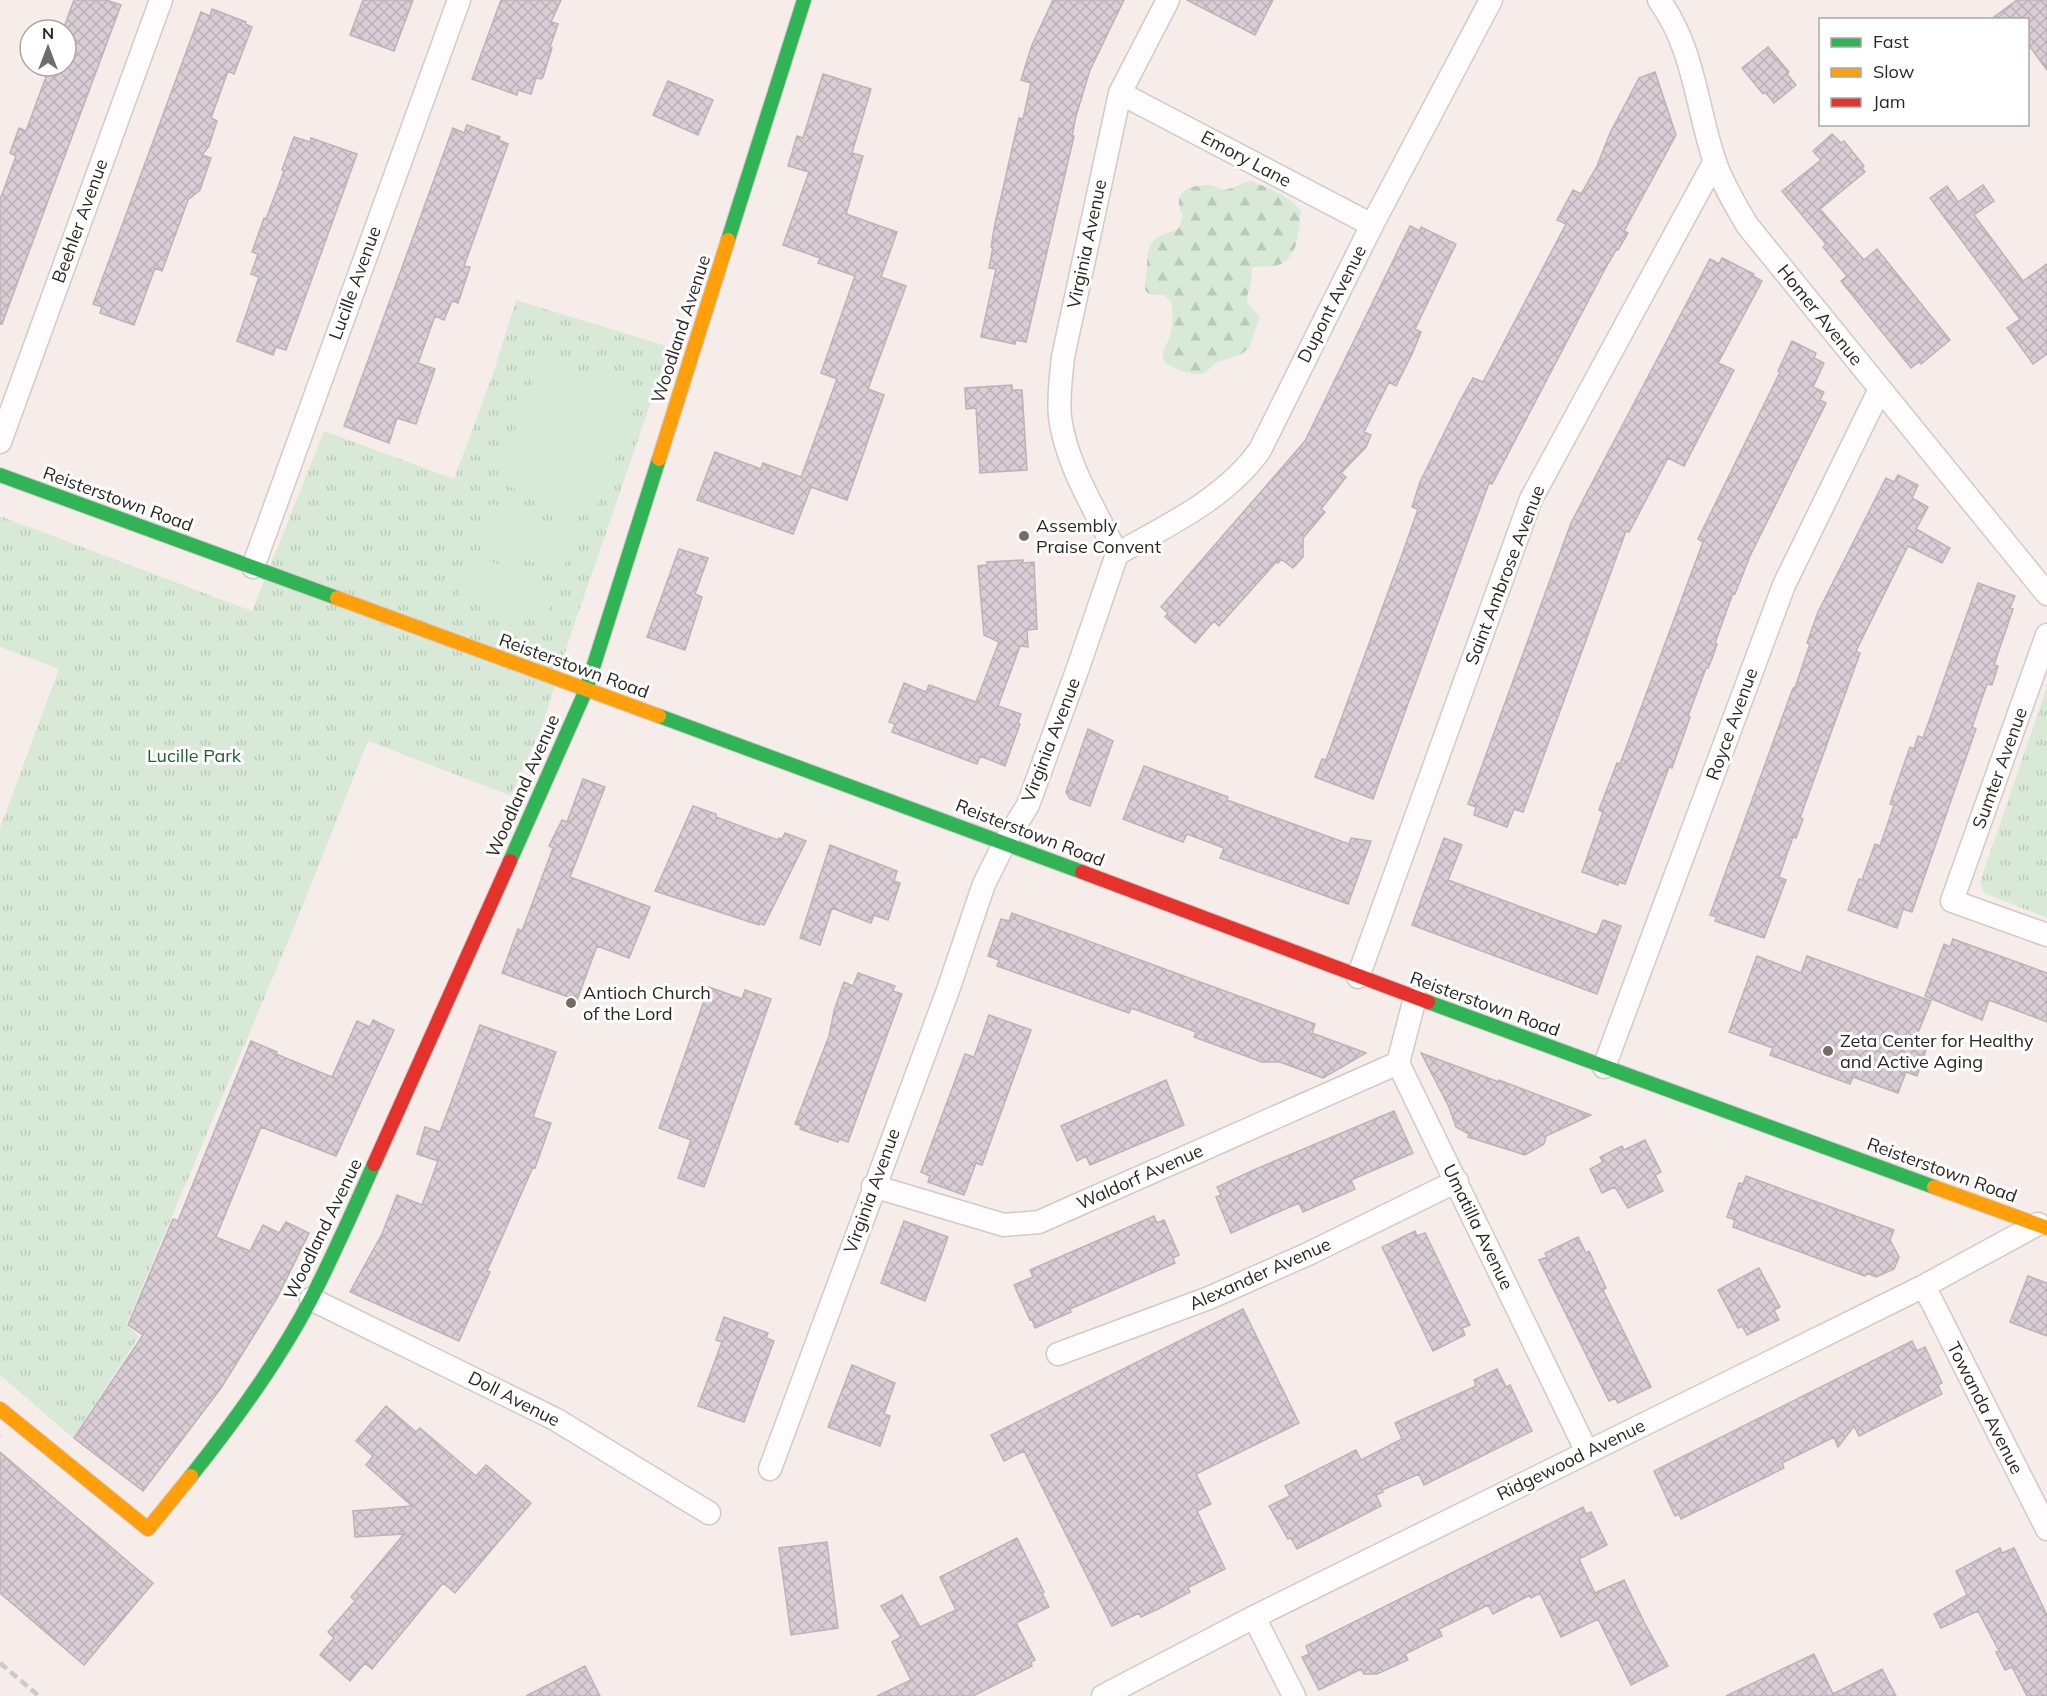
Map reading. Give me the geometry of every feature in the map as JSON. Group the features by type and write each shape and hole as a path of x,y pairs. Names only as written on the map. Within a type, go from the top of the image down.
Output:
{"main road":[{"name":"Woodland Avenue","path":"0,1409 148,1529 215,1446 274,1360 311,1299 360,1196 586,690 804,0"},
{"name":"Reisterstown Road","path":"0,475 1005,842 1415,998 2043,1226"}],"street":[{"name":"Beehler Avenue","path":"0,442 161,0"},
{"name":"Lucille Avenue","path":"253,567 459,0"},
{"name":"Virginia Avenue","path":"770,1469 873,1186 947,993 984,884 1005,842 1028,805 1117,554 1076,472 1060,418 1059,392 1063,357 1120,93 1168,0"},
{"name":"Dupont Avenue","path":"1117,554 1200,506 1225,488 1246,468 1260,450 1372,225 1491,0"},
{"name":"Homer Avenue","path":"1659,0 1672,18 1685,48 1715,161 1727,192 1747,225 2047,594"},
{"name":"Emory Lane","path":"1120,93 1372,225"},
{"name":"Saint Ambrose Avenue","path":"1358,977 1531,499 1715,161"},
{"name":"Royce Avenue","path":"1604,1067 1784,585 1880,390"},
{"name":"Sumter Avenue","path":"2047,635 1952,901 2047,935"},
{"path":"1398,1063 1415,998"},
{"name":"Waldorf Avenue","path":"873,1186 1004,1225 1039,1222 1398,1063"},
{"name":"Umatilla Avenue","path":"1398,1063 1587,1452"},
{"name":"Alexander Avenue","path":"1058,1354 1209,1299 1308,1254 1457,1181"},
{"name":"Ridgewood Avenue","path":"1103,1696 1254,1617 2043,1226"},
{"name":"Towanda Avenue","path":"1924,1286 2047,1529"},
{"name":"Doll Avenue","path":"311,1299 555,1419 709,1513"},
{"path":"1254,1617 1294,1696"}],"green space":[{"path":"1251,181 1284,196 1301,211 1295,248 1287,260 1281,264 1252,267 1247,301 1260,317 1249,348 1240,355 1215,363 1204,374 1184,372 1169,365 1163,358 1172,328 1172,305 1164,295 1146,292 1149,250 1156,238 1179,228 1183,216 1179,200 1186,189 1209,185 1224,190"},
{"name":"Lucille Park","path":"516,300 670,347 570,637 542,726 511,796 368,741 295,925 126,1325 139,1336 73,1438 0,1375 0,828 59,669 0,647 0,516 252,611 324,431 454,479 493,374"},
{"path":"543,357 640,395 592,518 495,481"},
{"path":"492,504 576,534 562,572 478,542"},
{"path":"472,555 556,586 543,624 458,594"},
{"path":"2047,687 2047,918 1984,893 1980,882"}],"building":[{"path":"74,0 106,0 121,5 2,324 0,324 0,200 16,156 10,153 19,128 26,131 46,78 78,78 78,18 67,18"},
{"path":"363,0 413,0 394,51 350,35"},
{"path":"501,0 561,0 551,22 558,24 543,77 536,78 531,94 518,90 517,95 472,79"},
{"path":"1053,0 1124,0 1090,70 1076,116 1072,136 1074,136 1026,342 1016,340 1015,344 981,337 996,269 989,268 995,224 1019,118 1023,119 1031,83 1021,80 1032,45"},
{"path":"1187,0 1273,0 1255,35"},
{"path":"2017,0 2047,0 2047,70 2029,45 2029,18 1993,18"},
{"path":"212,9 246,22 245,24 252,27 234,74 228,71 211,118 217,121 209,146 202,155 211,158 200,190 188,200 162,271 155,268 134,325 100,313 102,307 93,304 201,12 210,16"},
{"path":"1768,47 1789,72 1787,74 1796,85 1774,103 1765,92 1763,94 1742,68"},
{"path":"1655,72 1676,135 1624,231 1628,233 1606,267 1492,484 1489,483 1373,799 1315,777 1322,759 1326,760 1403,552 1418,509 1412,507 1420,482 1473,378 1483,382 1566,224 1557,220 1573,190 1581,194 1639,78"},
{"path":"823,74 871,89 852,153 863,156 846,214 897,232 881,277 906,286 868,389 884,395 847,500 811,487 793,534 697,500 715,452 761,469 763,463 801,477 837,379 821,373 855,276 818,263 820,258 783,245 809,172 788,166 797,136 803,138"},
{"path":"668,81 713,100 698,135 653,115"},
{"path":"467,125 500,137 499,140 508,144 464,266 470,267 458,303 452,301 444,320 435,316 418,363 435,369 416,424 397,418 389,443 344,426 453,128 464,133"},
{"path":"1832,134 1841,143 1844,141 1864,166 1862,168 1865,172 1820,209 1864,260 1877,249 1950,340 1921,364 1919,362 1911,368 1841,281 1847,276 1823,247 1826,244 1782,191 1821,160 1813,151"},
{"path":"294,137 310,142 311,138 357,154 286,350 276,347 273,355 237,341 259,277 251,274 258,254 252,252 284,171 282,170"},
{"path":"1983,185 1994,201 1974,215 2023,281 2047,264 2047,354 2033,364 2007,328 2020,319 1930,198 1947,186 1958,202"},
{"path":"1410,226 1420,231 1421,227 1456,244 1415,329 1421,332 1412,354 1396,386 1389,382 1364,432 1371,435 1366,447 1341,473 1346,477 1321,509 1325,512 1303,538 1303,557 1293,568 1281,559 1278,563 1277,561 1219,626 1214,621 1195,643 1165,617 1168,613 1161,607 1305,441"},
{"path":"1722,258 1754,274 1753,276 1762,281 1718,363 1734,370 1684,466 1668,458 1629,532 1626,531 1523,812 1514,809 1507,827 1474,815 1476,807 1468,804 1571,523 1710,259 1719,264"},
{"path":"1792,341 1816,353 1814,358 1824,363 1813,387 1824,392 1820,400 1826,403 1750,556 1735,594 1733,593 1715,643 1717,644 1713,656 1706,668 1688,716 1690,717 1672,768 1669,767 1625,884 1619,882 1618,885 1582,872 1603,812 1599,810 1617,763 1620,764 1703,542 1698,539 1780,372 1778,371"},
{"path":"1012,385 1012,390 1022,390 1027,470 980,473 976,408 966,409 965,388"},
{"path":"1898,475 1918,485 1912,498 1928,507 1916,529 1950,548 1942,563 1908,546 1856,651 1860,653 1800,818 1803,819 1796,838 1793,837 1779,877 1786,880 1764,938 1715,921 1717,917 1710,915 1793,688 1795,688 1818,612 1886,478 1894,482"},
{"path":"679,549 708,558 695,594 702,597 685,650 647,637"},
{"path":"1023,560 1023,563 1034,562 1037,629 1027,630 1028,647 1020,646 998,706 1021,714 1018,723 1020,724 1005,766 980,756 977,764 892,732 895,724 889,722 904,683 926,692 929,685 976,702 999,642 984,635 978,566 987,565 987,562"},
{"path":"1978,583 2015,596 2010,608 2013,609 1994,665 1998,666 1992,685 1987,684 1972,727 1976,729 1912,912 1903,909 1897,928 1848,910 1875,844 1880,846 1894,805 1890,804 1910,747 1914,749 1918,736 1923,738"},
{"path":"1088,729 1113,741 1090,806 1070,799 1066,792"},
{"path":"1144,766 1228,797 1227,800 1349,844 1351,838 1371,841 1348,904 1220,858 1224,848 1187,834 1183,842 1123,819"},
{"path":"583,779 605,787 570,877 650,907 629,958 597,946 577,1000 502,973 518,929 522,931 553,848 549,846 562,820 567,822"},
{"path":"693,806 778,840 782,839 785,833 806,841 764,925 655,891"},
{"path":"1444,838 1462,845 1448,880 1597,935 1603,920 1621,926 1597,994 1412,925"},
{"path":"830,845 897,871 894,881 900,883 888,920 874,915 871,923 832,908 820,945 800,938"},
{"path":"1012,913 1315,1024 1312,1033 1366,1053 1323,1078 1280,1062 1262,1062 1194,1037 1196,1032 1131,1008 1129,1013 997,966 999,960 988,956 1001,919 1009,921"},
{"path":"1953,939 2047,973 2047,1022 1989,1000 1982,1020 1925,996 1944,944 1950,947"},
{"path":"1757,956 1801,973 1807,956 1931,1001 1915,1040 1928,1044 1917,1076 1906,1072 1898,1093 1853,1077 1850,1084 1770,1055 1773,1048 1729,1032"},
{"path":"858,973 895,986 893,991 902,994 848,1142 839,1139 838,1142 800,1129 801,1126 795,1124 829,1036 834,1011 844,982 853,986"},
{"path":"709,987 742,999 745,990 771,999 704,1187 678,1178 691,1140 659,1128"},
{"path":"989,1015 1031,1030 982,1165 976,1163 964,1195 928,1182 930,1176 921,1172 965,1054 974,1057"},
{"path":"373,1020 394,1030 336,1156 261,1127 216,1237 250,1251 263,1225 279,1233 286,1222 309,1233 277,1298 221,1388 143,1491 74,1438 143,1335 128,1325 173,1219 178,1221 251,1041 332,1077 357,1021 370,1027"},
{"path":"480,1025 556,1052 533,1117 551,1123 535,1168 533,1167 487,1271 490,1272 459,1341 350,1292 382,1234 397,1195 422,1205 438,1161 417,1154 425,1127 440,1132"},
{"path":"1421,1053 1591,1115 1546,1136 1544,1144 1525,1155 1468,1137 1469,1134 1456,1127 1449,1107"},
{"path":"1166,1080 1184,1125 1090,1165 1086,1156 1077,1161 1061,1126"},
{"path":"1394,1111 1413,1153 1351,1180 1355,1189 1303,1212 1299,1203 1231,1233 1216,1197 1221,1195 1217,1187"},
{"path":"1645,1140 1661,1172 1655,1175 1663,1191 1628,1208 1615,1187 1602,1193 1590,1169 1603,1162 1600,1157 1622,1146 1624,1150"},
{"path":"1746,1176 1894,1230 1890,1240 1899,1257 1894,1269 1876,1277 1867,1273 1865,1276 1733,1227 1735,1220 1727,1217 1739,1183 1743,1184"},
{"path":"1154,1216 1157,1223 1164,1220 1179,1255 1173,1258 1175,1263 1070,1309 1071,1312 1035,1328 1014,1285 1033,1277 1030,1270"},
{"path":"904,1221 948,1237 925,1301 881,1283"},
{"path":"1415,1231 1417,1236 1425,1233 1470,1325 1462,1328 1465,1335 1433,1351 1382,1247"},
{"path":"1578,1237 1586,1253 1589,1251 1606,1288 1603,1290 1651,1387 1618,1403 1615,1398 1609,1401 1539,1260 1547,1257 1545,1253"},
{"path":"1759,1268 1780,1307 1774,1310 1779,1320 1747,1335 1742,1326 1738,1328 1718,1290"},
{"path":"2028,1276 2047,1283 2047,1336 2010,1322"},
{"path":"1243,1309 1299,1423 1196,1474 1211,1504 1197,1511 1225,1569 1191,1586 1188,1588 1190,1592 1158,1609 1141,1617 1139,1613 1112,1626 1024,1451 1004,1461 991,1435"},
{"path":"724,1317 768,1333 766,1338 774,1341 744,1422 698,1406 722,1342 716,1340"},
{"path":"1912,1341 1917,1351 1925,1347 1942,1383 1938,1385 1942,1394 1859,1436 1854,1426 1838,1447 1834,1437 1782,1463 1784,1468 1766,1477 1681,1519 1679,1514 1675,1516 1654,1471"},
{"path":"852,1365 895,1383 884,1414 890,1416 880,1446 828,1427"},
{"path":"1497,1369 1506,1387 1510,1385 1532,1431 1424,1485 1419,1474 1382,1490 1383,1492 1376,1495 1381,1506 1297,1549 1291,1538 1288,1539 1269,1506 1290,1496 1285,1486 1356,1450 1361,1460 1402,1439 1395,1423 1476,1386 1474,1380"},
{"path":"386,1406 416,1432 420,1428 476,1476 486,1465 531,1503 455,1593 443,1583 372,1669 365,1663 350,1681 320,1655 334,1638 328,1632 355,1601 351,1597 404,1534 355,1537 353,1511 412,1506 366,1465 373,1456 356,1441"},
{"path":"0,1452 153,1583 84,1665 0,1593"},
{"path":"1583,1507 1586,1514 1591,1512 1607,1545 1579,1559 1595,1593 1624,1580 1668,1666 1631,1685 1598,1619 1561,1637 1540,1593 1531,1598 1530,1595 1493,1614 1488,1605 1439,1629 1442,1636 1405,1654 1408,1660 1377,1674 1364,1674 1361,1669 1319,1690 1302,1657 1309,1654 1306,1646"},
{"path":"1017,1538 1049,1607 1016,1623 1035,1660 1031,1662 1032,1666 973,1696 877,1696 911,1680 892,1642 901,1637 881,1606 902,1595 920,1627 956,1610 940,1577"},
{"path":"827,1542 838,1628 791,1635 779,1548"},
{"path":"2000,1548 2002,1553 2014,1548 2047,1615 2047,1696 2027,1696 2012,1667 2005,1670 1996,1652 1999,1651 1978,1611 1941,1628 1934,1614 1967,1595 1956,1571"},
{"path":"1814,1654 1833,1694 1882,1669 1896,1696 1726,1696"},
{"path":"585,1666 600,1696 526,1696"}],"railway":[{"path":"0,1663 39,1696"}],"traffic: fast":[{"path":"728,240 804,0"},
{"path":"510,861 586,690 659,459"},
{"path":"0,475 337,598"},
{"path":"659,716 1082,872"},
{"path":"1428,1002 1934,1187"},
{"path":"191,1476 256,1390 299,1321 374,1164"}],"traffic: slow":[{"path":"659,459 728,240"},
{"path":"337,598 659,716"},
{"path":"1934,1187 2047,1228"},
{"path":"0,1409 148,1529 191,1476"}],"traffic: jam":[{"path":"374,1164 510,861"},
{"path":"1082,872 1428,1002"}],"place":[{"name":"Assembly Praise Convent","path":"1024,536"},
{"name":"Antioch Church of the Lord","path":"571,1003"},
{"name":"Zeta Center for Healthy and Active Aging","path":"1828,1051"}]}
